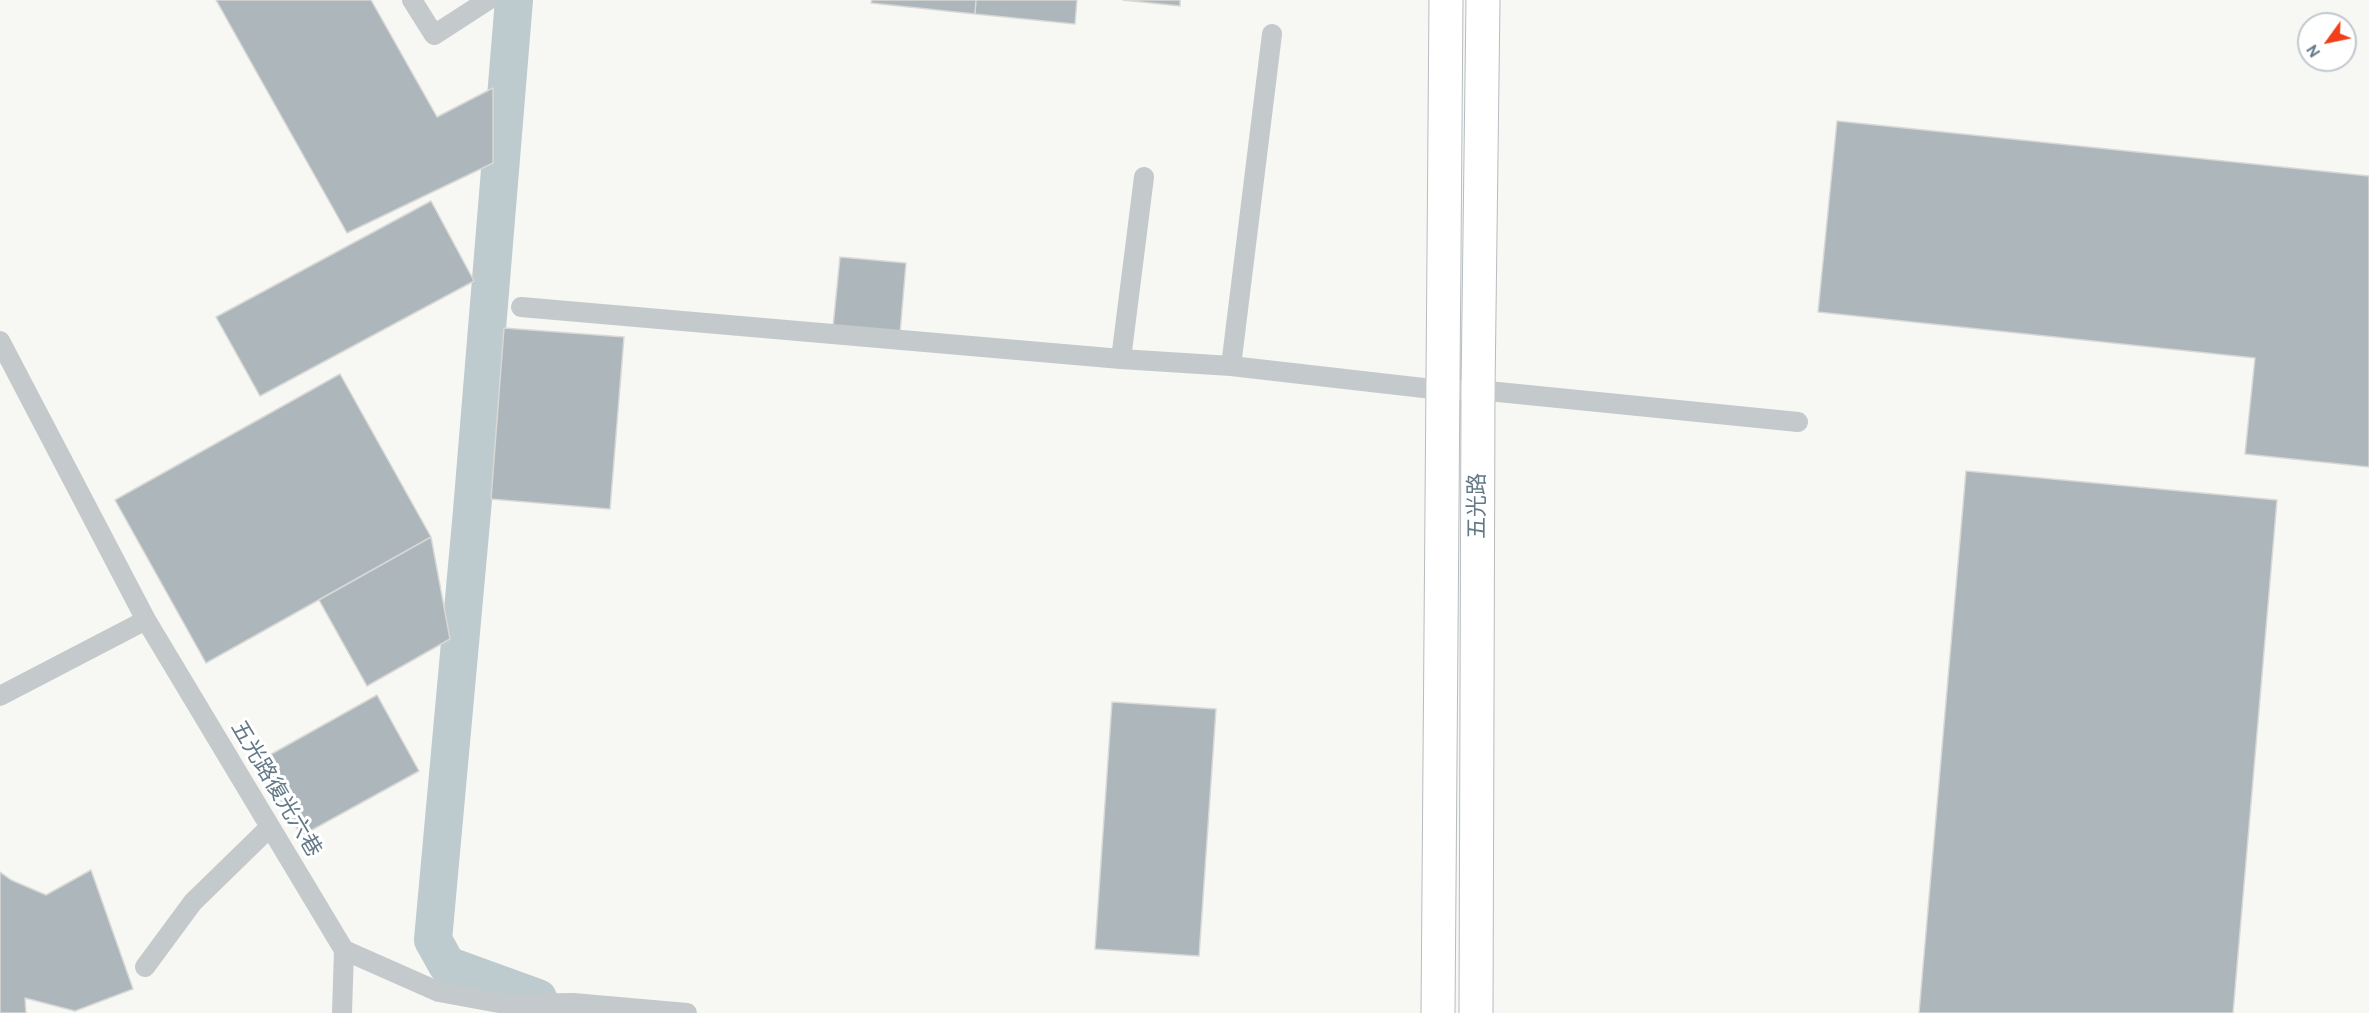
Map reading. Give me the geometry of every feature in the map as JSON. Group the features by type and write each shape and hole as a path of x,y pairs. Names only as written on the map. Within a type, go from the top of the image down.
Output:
{"main road":[{"name":"五光路","path":"1438,1013 1446,0"},
{"name":"五光路","path":"1476,1013 1478,390 1483,0"}],"lane":[{"path":"412,0 434,35 488,0"},
{"path":"1231,366 1272,34"},
{"path":"1121,359 1144,177"},
{"path":"521,307 1121,359 1231,366 1442,390 1478,390 1798,422"},
{"name":"五光路復光六巷","path":"0,341 146,620 344,950"},
{"path":"0,696 146,620"},
{"path":"145,967 193,902 270,827"},
{"path":"342,1013 344,950 439,992 505,1004 573,1004 687,1013"}],"building":[{"path":"216,0 371,0 437,117 493,88 493,163 347,233"},
{"path":"872,0 976,0 975,14 871,3"},
{"path":"976,0 1077,0 1075,24 975,14"},
{"path":"1123,0 1180,0 1180,6"},
{"path":"1837,121 2369,176 2369,467 2245,454 2255,358 1818,312"},
{"path":"431,201 474,281 260,396 216,317"},
{"path":"840,257 906,263 900,333 833,327"},
{"path":"504,328 624,337 610,509 491,499"},
{"path":"340,374 431,537 206,663 115,500"},
{"path":"1966,471 2277,500 2233,1013 1919,1013"},
{"path":"431,537 450,639 367,686 319,600"},
{"path":"377,695 419,771 301,836 259,761"},
{"path":"1112,702 1216,709 1199,956 1095,949"},
{"path":"91,870 133,989 75,1011 25,998 26,1013 0,1013 0,872 11,880 46,895"}],"waterway":[{"path":"514,0 472,511 433,940 447,965 538,998 543,1013"}]}
